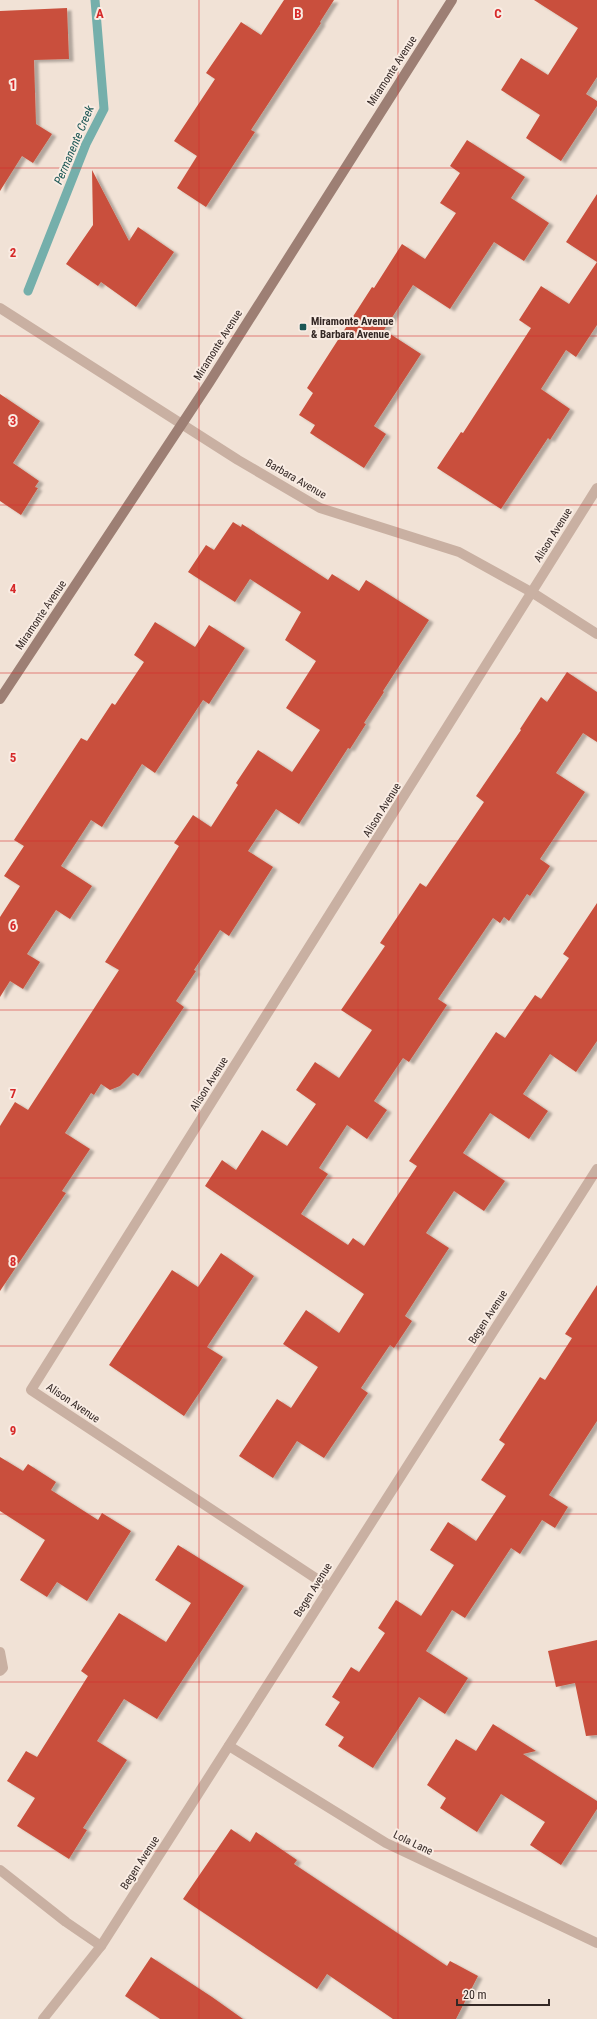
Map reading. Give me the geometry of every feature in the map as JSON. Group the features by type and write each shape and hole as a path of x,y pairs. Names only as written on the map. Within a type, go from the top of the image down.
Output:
{"main road":[{"name":"Miramonte Avenue","path":"0,699 181,424 452,0"}],"street":[{"name":"Barbara Avenue","path":"0,308 181,424 320,508 459,552 533,593 597,634"},
{"name":"Alison Avenue","path":"329,1587 31,1390 533,593 548,564 597,488"},
{"name":"Begen Avenue","path":"43,2019 101,1946 597,1169"},
{"path":"0,1652 3,1668 0,1672"},
{"name":"Lola Lane","path":"229,1746 386,1843 597,1943"},
{"path":"0,1870 66,1922 101,1946"}],"building":[{"path":"284,0 334,0 320,22 321,23 251,130 255,132 206,207 177,188 197,156 174,141 215,79 206,73 241,22 261,35"},
{"path":"534,0 597,0 597,77 586,94 597,101 597,106 561,161 526,138 540,115 501,90 521,58 548,75 578,28"},
{"path":"67,8 69,59 34,60 36,124 52,134 33,163 22,156 0,191 0,11"},
{"path":"467,140 525,177 511,198 549,223 524,261 494,242 450,309 413,285 384,330 421,354 374,426 386,434 364,468 310,433 315,425 299,415 313,393 307,388 372,287 374,288 402,244 425,259 456,213 440,203 460,173 450,166"},
{"path":"92,170 129,241 138,227 174,252 136,307 101,282 98,286 66,264 93,225"},
{"path":"597,194 597,262 566,242"},
{"path":"597,262 597,325 576,357 566,350 541,389 570,409 550,440 548,438 501,509 437,468 461,432 463,433 531,328 519,320 541,286 569,304"},
{"path":"0,394 40,421 13,463 39,481 35,487 38,488 21,515 0,501"},
{"path":"233,522 241,527 242,524 328,580 332,574 359,591 366,580 429,620 383,691 384,692 364,723 366,724 350,749 348,748 299,824 276,809 248,851 273,867 229,936 220,930 194,970 196,971 176,1001 184,1007 138,1076 133,1073 120,1086 110,1090 101,1084 94,1095 91,1093 65,1133 90,1149 62,1191 66,1193 0,1291 0,1126 15,1102 28,1110 119,970 105,962 179,846 174,843 193,815 211,827 238,785 236,783 258,750 292,772 320,730 286,708 316,661 285,640 301,612 250,579 235,602 188,572 206,545 214,550"},
{"path":"155,622 195,647 209,625 245,648 209,704 203,700 155,773 142,764 102,827 91,820 61,866 92,886 70,919 56,910 27,954 40,962 23,989 10,981 0,997 0,917 20,886 4,876 24,846 14,840 81,738 87,741 112,703 115,705 144,662 134,655"},
{"path":"567,672 597,692 597,742 583,733 556,773 585,792 540,859 550,866 530,896 527,894 509,921 504,917 500,923 493,918 438,999 447,1005 409,1062 403,1058 374,1101 387,1110 367,1139 347,1125 319,1168 328,1174 301,1214 348,1245 353,1238 364,1246 417,1166 409,1161 496,1032 505,1038 535,995 541,999 569,958 563,954 597,903 597,1041 576,1072 550,1054 523,1094 548,1111 529,1139 490,1113 463,1153 505,1181 484,1211 454,1191 426,1233 449,1248 405,1316 412,1321 394,1348 390,1345 361,1388 368,1393 324,1458 297,1441 273,1478 239,1456 277,1399 291,1408 318,1367 283,1344 306,1310 339,1333 364,1294 205,1186 222,1160 236,1170 262,1130 287,1146 316,1104 296,1090 315,1062 339,1078 372,1030 341,1010 385,946 380,943 420,883 426,887 484,802 476,796 521,730 520,729 541,697 547,702"},
{"path":"221,1253 254,1276 207,1347 223,1357 184,1416 109,1365 172,1270 198,1287"},
{"path":"597,1285 597,1421 549,1495 568,1507 555,1528 542,1520 520,1554 511,1548 465,1618 452,1610 426,1651 468,1678 445,1714 419,1697 373,1768 338,1746 344,1737 325,1725 340,1702 332,1697 351,1667 359,1672 385,1633 378,1628 396,1600 421,1616 454,1565 430,1550 448,1522 476,1541 506,1496 481,1480 505,1444 499,1440 540,1377 545,1380 572,1338 565,1334"},
{"path":"0,1457 23,1471 28,1464 56,1482 51,1490 98,1520 102,1513 131,1531 87,1601 57,1582 47,1597 20,1580 45,1540 0,1511"},
{"path":"178,1545 244,1586 157,1719 124,1699 97,1741 127,1760 83,1828 87,1830 69,1859 17,1826 35,1798 7,1781 26,1751 37,1757 88,1676 81,1671 119,1613 166,1642 191,1603 155,1580"},
{"path":"597,1640 597,1735 586,1736 575,1683 556,1687 548,1651"},
{"path":"493,1724 536,1751 523,1754 597,1801 597,1809 561,1865 530,1845 545,1822 501,1794 477,1832 440,1808 446,1798 427,1785 456,1739 476,1751"},
{"path":"231,1829 250,1842 256,1832 297,1860 294,1864 447,1966 450,1961 478,1976 456,2019 393,2019 327,1974 317,1989 183,1899"},
{"path":"151,1957 243,2019 160,2019 125,1996"}],"waterway":[{"name":"Permanente Creek","path":"28,291 86,144 104,109 95,0"}],"place":[{"name":"Miramonte Avenue & Barbara Avenue","path":"303,327"}]}
